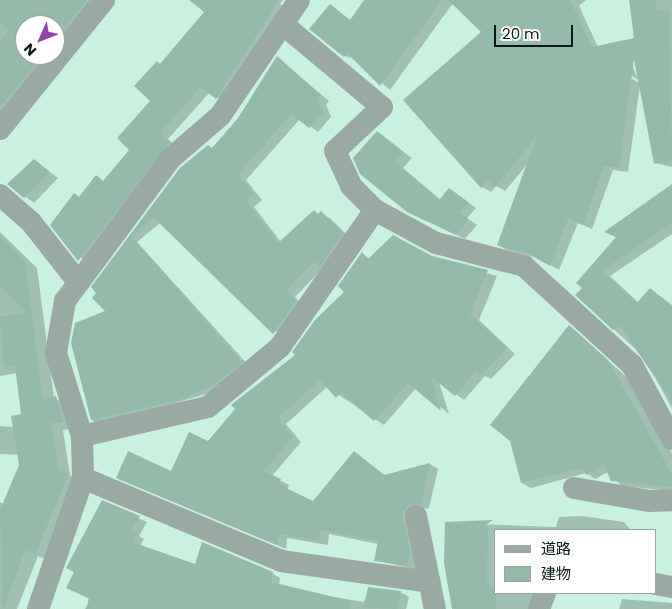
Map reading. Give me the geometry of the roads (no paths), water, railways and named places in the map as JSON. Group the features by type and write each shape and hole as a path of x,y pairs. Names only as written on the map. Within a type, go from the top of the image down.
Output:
{"street":[{"path":"0,129 104,0"},
{"path":"38,609 83,478 82,436 56,353 65,301 170,159 220,116 285,26 299,0"},
{"path":"285,26 382,107 335,151 351,186 375,210 436,243 524,266 632,364 672,439"},
{"path":"0,194 31,222 78,282"},
{"path":"82,436 208,407 280,347 375,210"},
{"path":"83,478 281,561 430,582"},
{"path":"574,488 649,501 672,500"},
{"path":"416,516 435,609"},
{"path":"657,584 672,587"},
{"path":"539,609 545,594"}]}
